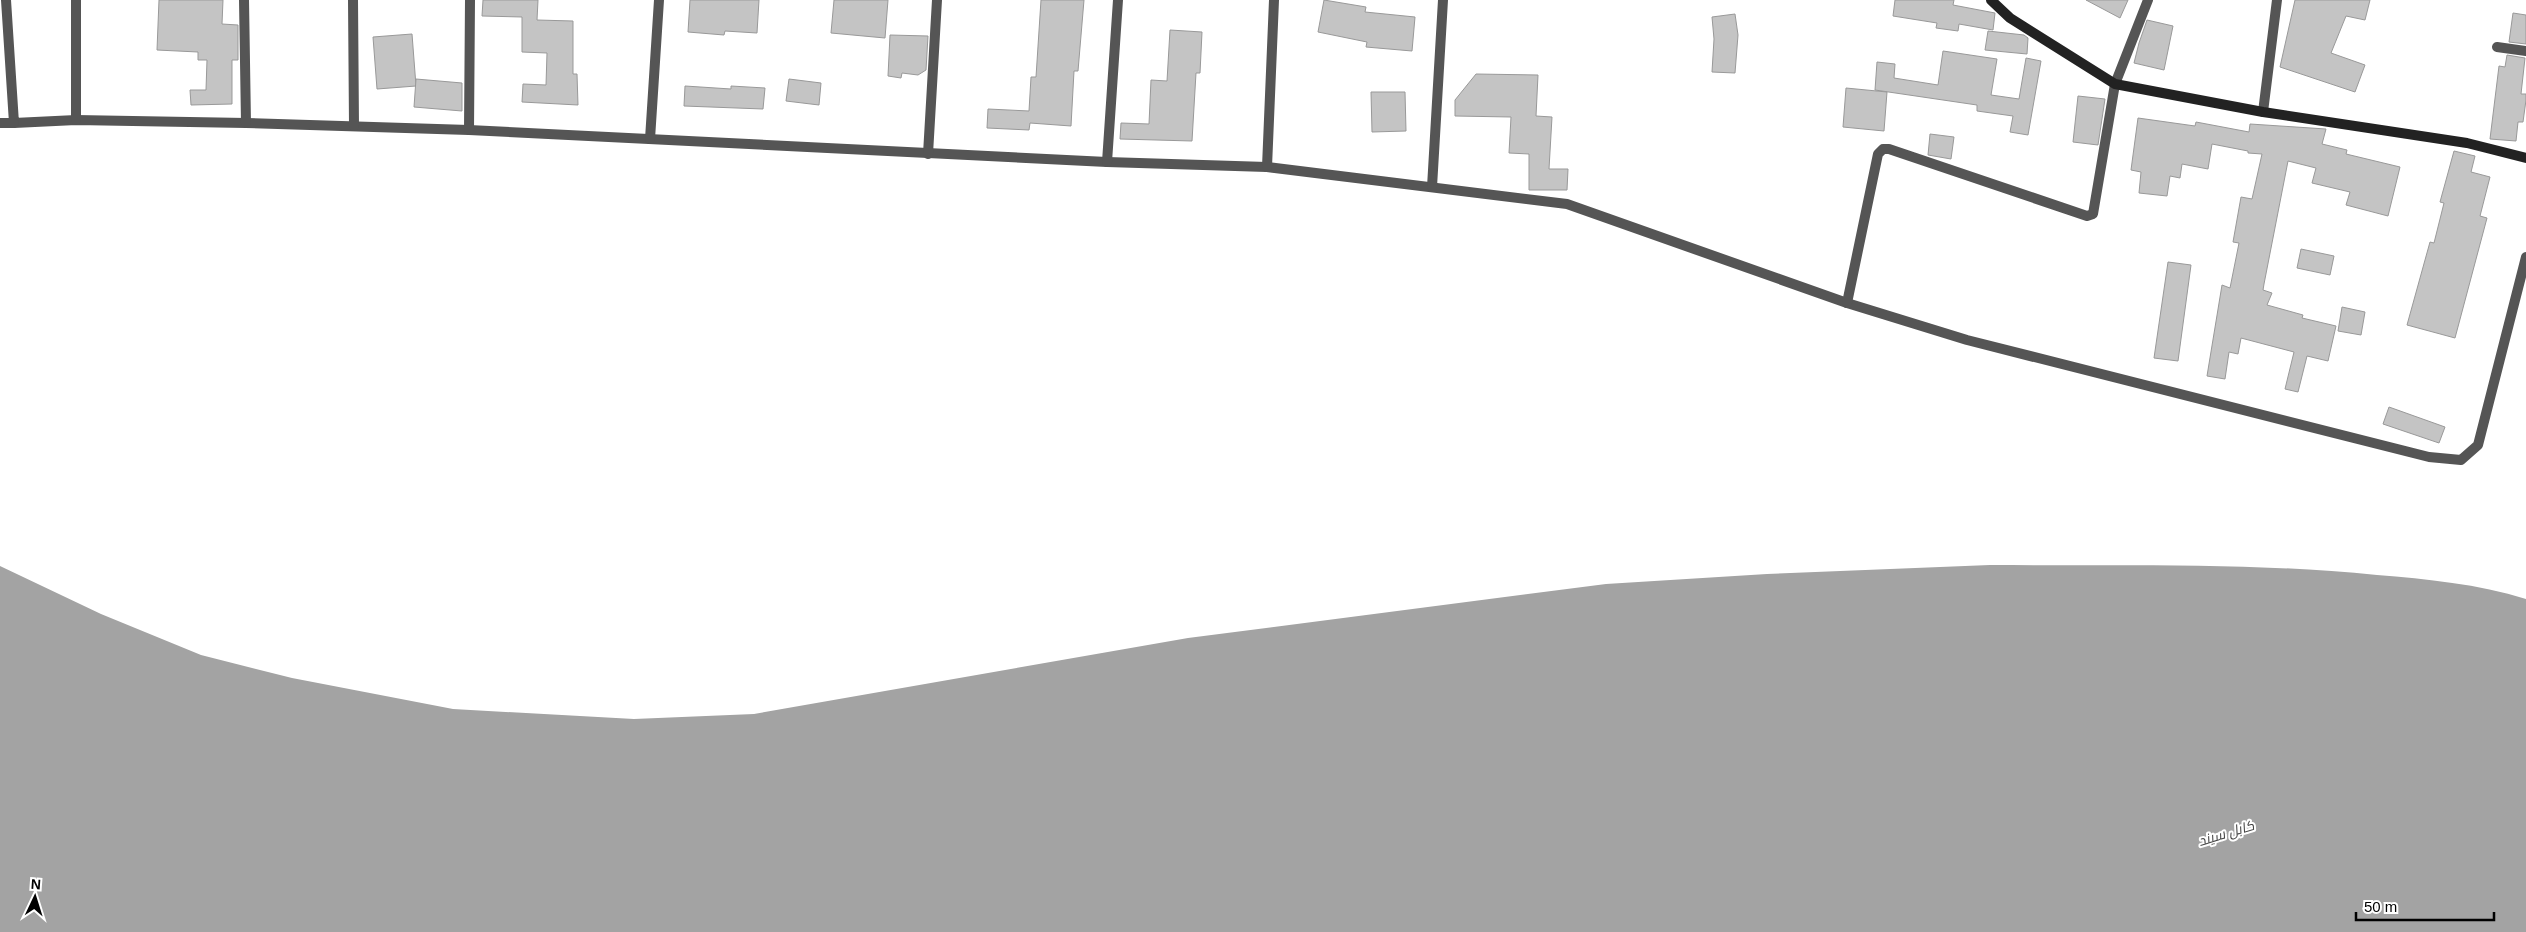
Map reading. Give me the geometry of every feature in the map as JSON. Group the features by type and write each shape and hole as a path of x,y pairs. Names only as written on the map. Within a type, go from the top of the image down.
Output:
{"street":[{"path":"6,0 14,123"},
{"path":"76,0 76,120"},
{"path":"244,0 246,123"},
{"path":"353,0 354,126"},
{"path":"469,130 470,0"},
{"path":"650,139 659,0"},
{"path":"928,154 937,0"},
{"path":"1107,162 1118,0"},
{"path":"1267,167 1274,0"},
{"path":"1432,187 1443,0"},
{"path":"1991,0 2010,18 2115,84 2263,112 2467,143 2526,158"},
{"path":"1847,303 1878,154 1882,149 1889,149 2087,216 2093,214 2115,84 2148,0"},
{"path":"2263,112 2277,0"},
{"path":"2497,47 2526,51"},
{"path":"0,123 76,120 354,126 469,130 928,154 1267,167 1567,204 1847,303 1967,340 2430,457 2461,460 2478,445 2526,257"}],"water":[{"name":"کابل سيند","path":"1990,565 2232,566 2329,571 2452,583 2490,589 2526,599 2526,932 0,932 0,566 101,614 201,655 292,678 453,709 634,719 754,714 1188,638 1606,584 1767,574"}],"building":[{"path":"159,0 223,0 222,24 238,25 238,60 232,60 232,104 191,105 190,90 206,90 207,60 198,60 198,52 157,50"},
{"path":"483,0 538,0 537,20 573,21 573,74 577,74 578,105 522,102 523,84 546,85 547,53 522,52 522,17 482,16"},
{"path":"690,0 759,0 757,33 725,31 724,35 688,32"},
{"path":"834,0 888,0 885,38 831,33"},
{"path":"1041,0 1084,0 1078,71 1074,71 1071,126 1030,123 1029,130 987,128 988,109 1029,111 1031,77 1036,77"},
{"path":"1324,0 1366,7 1365,12 1415,17 1412,51 1366,47 1367,42 1318,32"},
{"path":"1895,0 1954,0 1953,5 1995,13 1993,30 1959,24 1958,31 1936,28 1937,23 1893,16"},
{"path":"2086,0 2128,0 2120,18"},
{"path":"2295,0 2370,0 2365,20 2346,16 2331,53 2365,65 2355,92 2280,67"},
{"path":"2513,13 2526,15 2526,44 2509,42"},
{"path":"1735,14 1738,35 1735,73 1712,72 1714,39 1712,17"},
{"path":"2147,20 2173,26 2164,70 2134,63"},
{"path":"1170,30 1202,32 1200,73 1196,73 1192,141 1120,139 1121,123 1149,124 1151,80 1167,81"},
{"path":"1988,31 2024,35 2028,38 2027,54 1985,50"},
{"path":"412,34 416,86 377,89 373,37"},
{"path":"890,35 928,36 926,70 918,75 902,73 901,78 888,76"},
{"path":"1943,51 1997,59 1991,95 2019,99 2026,58 2041,61 2028,135 2010,132 2013,116 1977,111 1977,105 1875,90 1877,62 1895,64 1894,78 1938,85"},
{"path":"2507,55 2525,58 2521,94 2526,94 2526,100 2523,122 2518,122 2516,141 2490,139 2499,66 2505,67"},
{"path":"1476,74 1538,75 1536,116 1552,117 1549,169 1568,169 1567,190 1529,190 1529,154 1509,153 1511,117 1455,116 1455,100"},
{"path":"416,79 462,83 462,111 414,107"},
{"path":"789,79 821,83 819,105 786,101"},
{"path":"685,86 731,89 731,86 765,88 763,109 684,106"},
{"path":"1846,88 1887,92 1884,131 1843,127"},
{"path":"1371,92 1405,92 1406,131 1372,132"},
{"path":"2078,96 2105,99 2098,145 2073,142"},
{"path":"2138,118 2195,126 2196,122 2249,132 2250,124 2326,129 2322,144 2347,150 2346,154 2400,167 2388,216 2346,205 2350,192 2312,183 2316,168 2288,161 2263,290 2272,293 2267,305 2303,315 2302,318 2336,326 2328,361 2307,356 2298,392 2285,389 2294,352 2241,338 2238,354 2229,352 2225,379 2207,376 2222,285 2230,288 2239,243 2233,242 2241,197 2252,199 2262,154 2248,153 2248,151 2212,144 2208,169 2182,164 2180,178 2170,176 2167,196 2139,193 2141,172 2131,170"},
{"path":"1930,134 1954,137 1951,159 1928,155"},
{"path":"2454,151 2475,156 2471,172 2490,177 2480,216 2487,218 2455,338 2407,325 2430,242 2434,243 2444,203 2440,202"},
{"path":"2301,249 2334,256 2330,275 2297,268"},
{"path":"2168,262 2191,265 2178,361 2154,358"},
{"path":"2342,307 2365,312 2361,335 2338,331"},
{"path":"2389,407 2445,427 2439,443 2383,424"}]}
